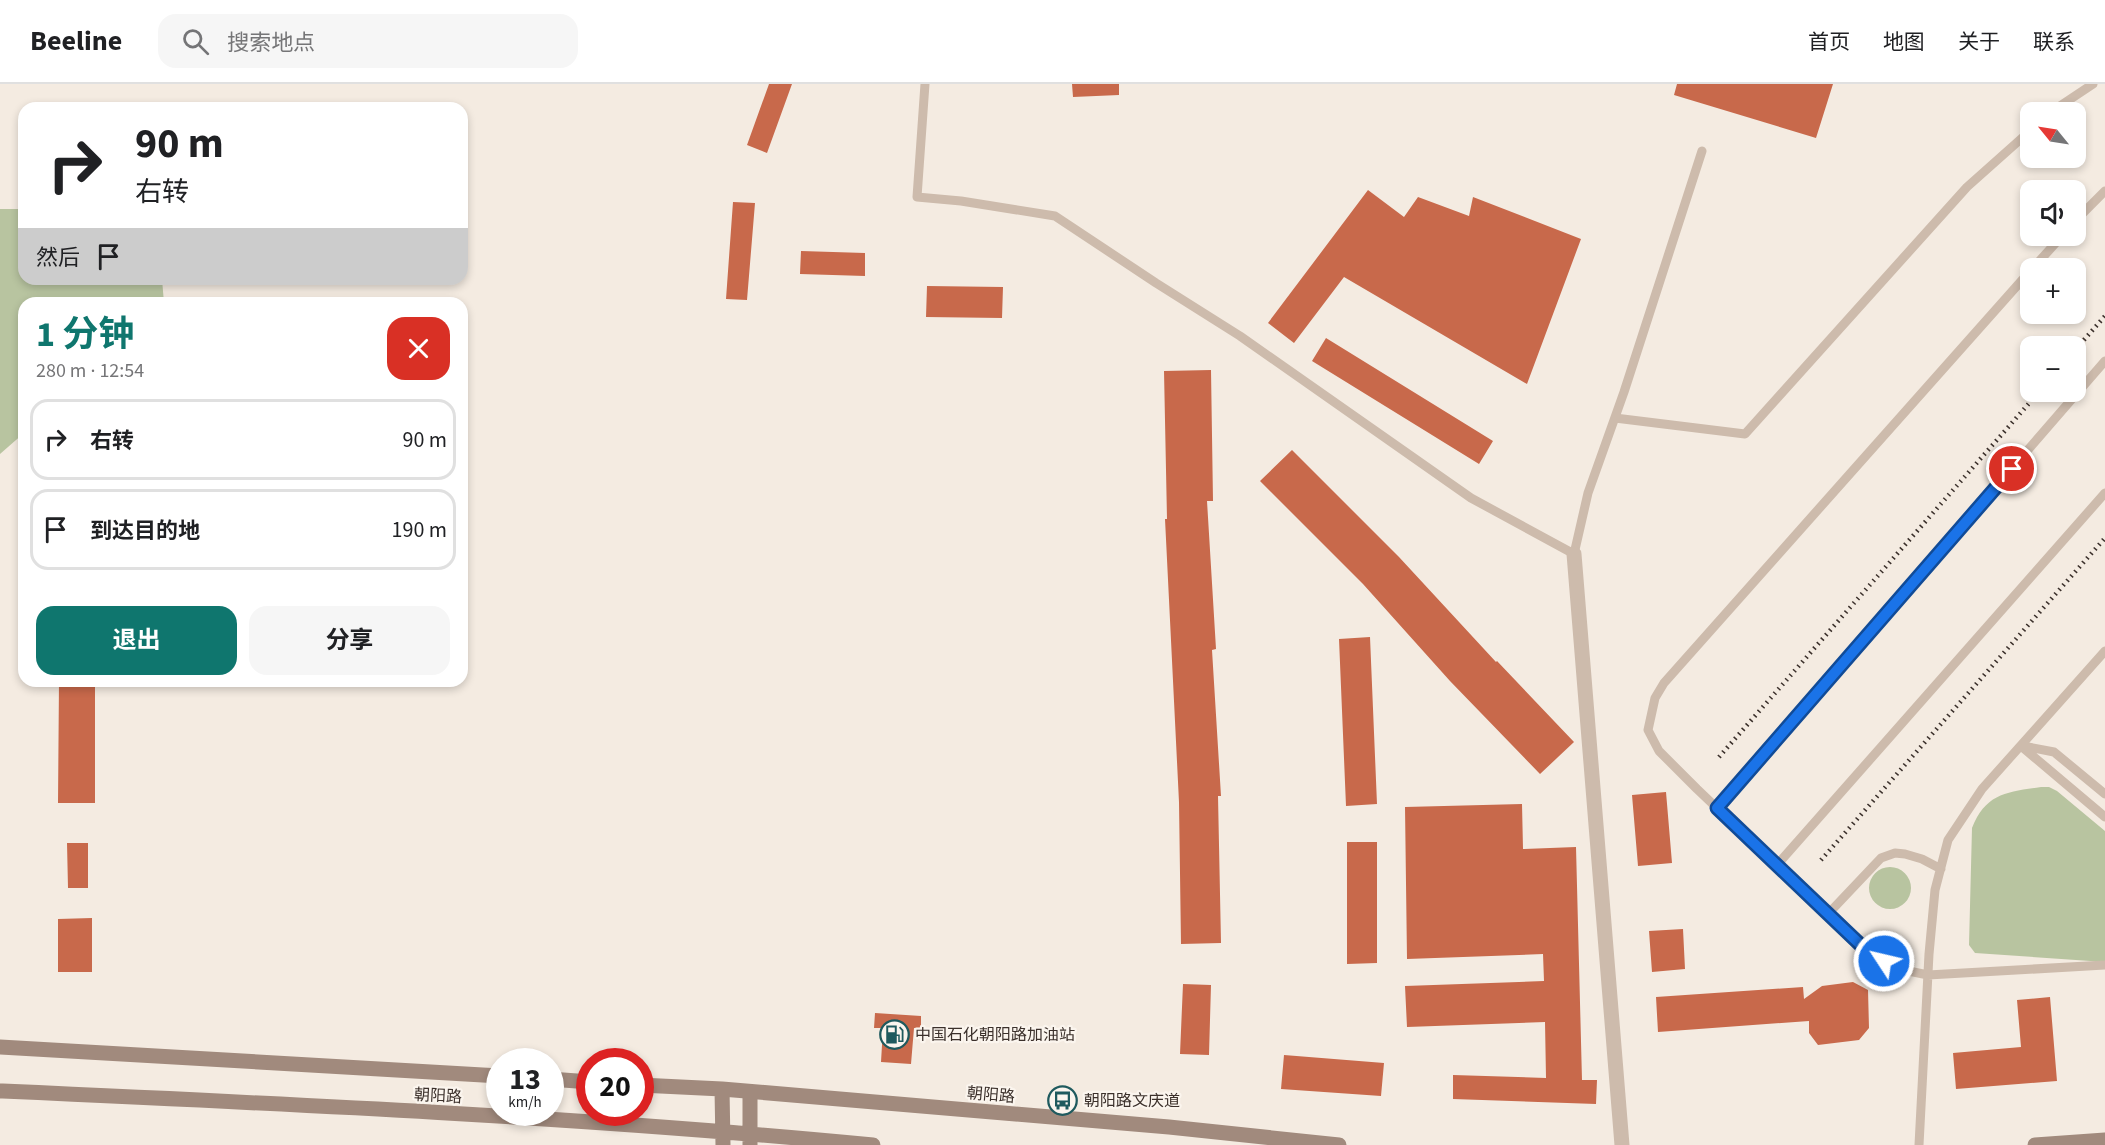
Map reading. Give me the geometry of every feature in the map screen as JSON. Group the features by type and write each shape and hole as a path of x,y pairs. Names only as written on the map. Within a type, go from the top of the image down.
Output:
{"main road":[{"name":"朝阳路","path":"0,1047 486,1075"},
{"name":"朝阳路","path":"654,1086 722,1089 1169,1127 1339,1145"},
{"path":"722,1089 723,1138"},
{"name":"朝阳路","path":"0,1091 533,1117 723,1138 873,1145"},
{"path":"750,1092 750,1139"},
{"path":"2035,1145 2105,1140"}],"street":[{"path":"1574,554 1622,1145"}],"lane":[{"path":"925,84 917,197 961,201 1055,216 1240,336 1471,498 1574,554 1588,493 1615,418 1702,152"},
{"path":"2066,102 2093,84"},
{"path":"1615,418 1745,434 1967,187 2020,140"},
{"path":"2086,210 2105,191"},
{"path":"2042,258 2053,246"},
{"path":"2020,282 1664,683 1655,698 1648,730 1659,751 1777,866 1868,952 1899,969 1928,975 2105,965"},
{"path":"1717,808 2105,361"},
{"path":"1777,866 2105,493"},
{"path":"1919,1145 1935,890 1948,840 1982,789 2105,651"},
{"path":"2021,746 2054,752 2105,794"},
{"path":"2021,746 2105,817"},
{"path":"1828,914 1881,858 1895,853 1905,854 1941,869"}],"green space":[{"path":"0,209 18,209 18,285 162,285 164,297 18,297 18,438 0,454"},
{"path":"2049,787 2057,791 2105,831 2105,962 1975,953 1969,945 1972,828 1984,808 1999,796"},
{"path":"1890,867 1905,873 1911,888 1905,903 1890,909 1875,903 1869,888 1875,873"}],"building":[{"path":"769,84 792,84 767,153 747,145"},
{"path":"1072,84 1119,84 1119,95 1073,97"},
{"path":"1677,84 1833,84 1816,138 1674,95"},
{"path":"1368,190 1404,217 1418,197 1469,216 1473,197 1581,239 1527,384 1344,277 1294,343 1268,323"},
{"path":"733,202 755,203 747,300 726,299"},
{"path":"801,251 865,253 865,276 800,274"},
{"path":"927,286 1003,287 1002,318 926,317"},
{"path":"1326,338 1493,441 1479,464 1312,361"},
{"path":"1211,370 1213,501 1207,501 1216,649 1212,650 1221,796 1218,796 1221,943 1181,944 1179,802 1165,519 1167,519 1164,371"},
{"path":"1292,450 1399,557 1574,742 1540,774 1450,681 1363,584 1260,481"},
{"path":"1370,637 1377,804 1346,806 1339,639"},
{"path":"59,687 95,687 95,803 58,803"},
{"path":"1666,792 1672,863 1638,866 1632,795"},
{"path":"1522,804 1523,849 1576,847 1582,1080 1597,1080 1596,1104 1453,1099 1453,1075 1546,1078 1545,1022 1407,1027 1405,986 1544,981 1543,954 1407,959 1405,807"},
{"path":"1347,842 1377,842 1377,963 1347,964"},
{"path":"67,843 88,843 88,888 68,888"},
{"path":"92,918 92,972 58,972 58,919"},
{"path":"1683,929 1685,969 1652,972 1649,931"},
{"path":"1853,982 1868,990 1869,1028 1859,1040 1818,1045 1809,1033 1809,1021 1658,1032 1656,997 1803,987 1804,999 1822,986"},
{"path":"1183,984 1211,985 1209,1055 1180,1054"},
{"path":"2050,997 2057,1081 1956,1089 1953,1053 2021,1047 2017,1000"},
{"path":"875,1013 921,1016 921,1028 914,1028 911,1064 881,1062 883,1028 874,1028"},
{"path":"1284,1055 1384,1063 1381,1096 1281,1089"}],"railway":[{"path":"2086,338 2105,316"},
{"path":"1719,757 2030,402"},
{"path":"1821,860 2105,538"}],"place":[{"name":"中国石化朝阳路加油站","path":"894,1034"},
{"name":"朝阳路文庆道","path":"1063,1100"}],"route":[{"path":"1884,961 1868,952 1717,808 2012,469"}]}
